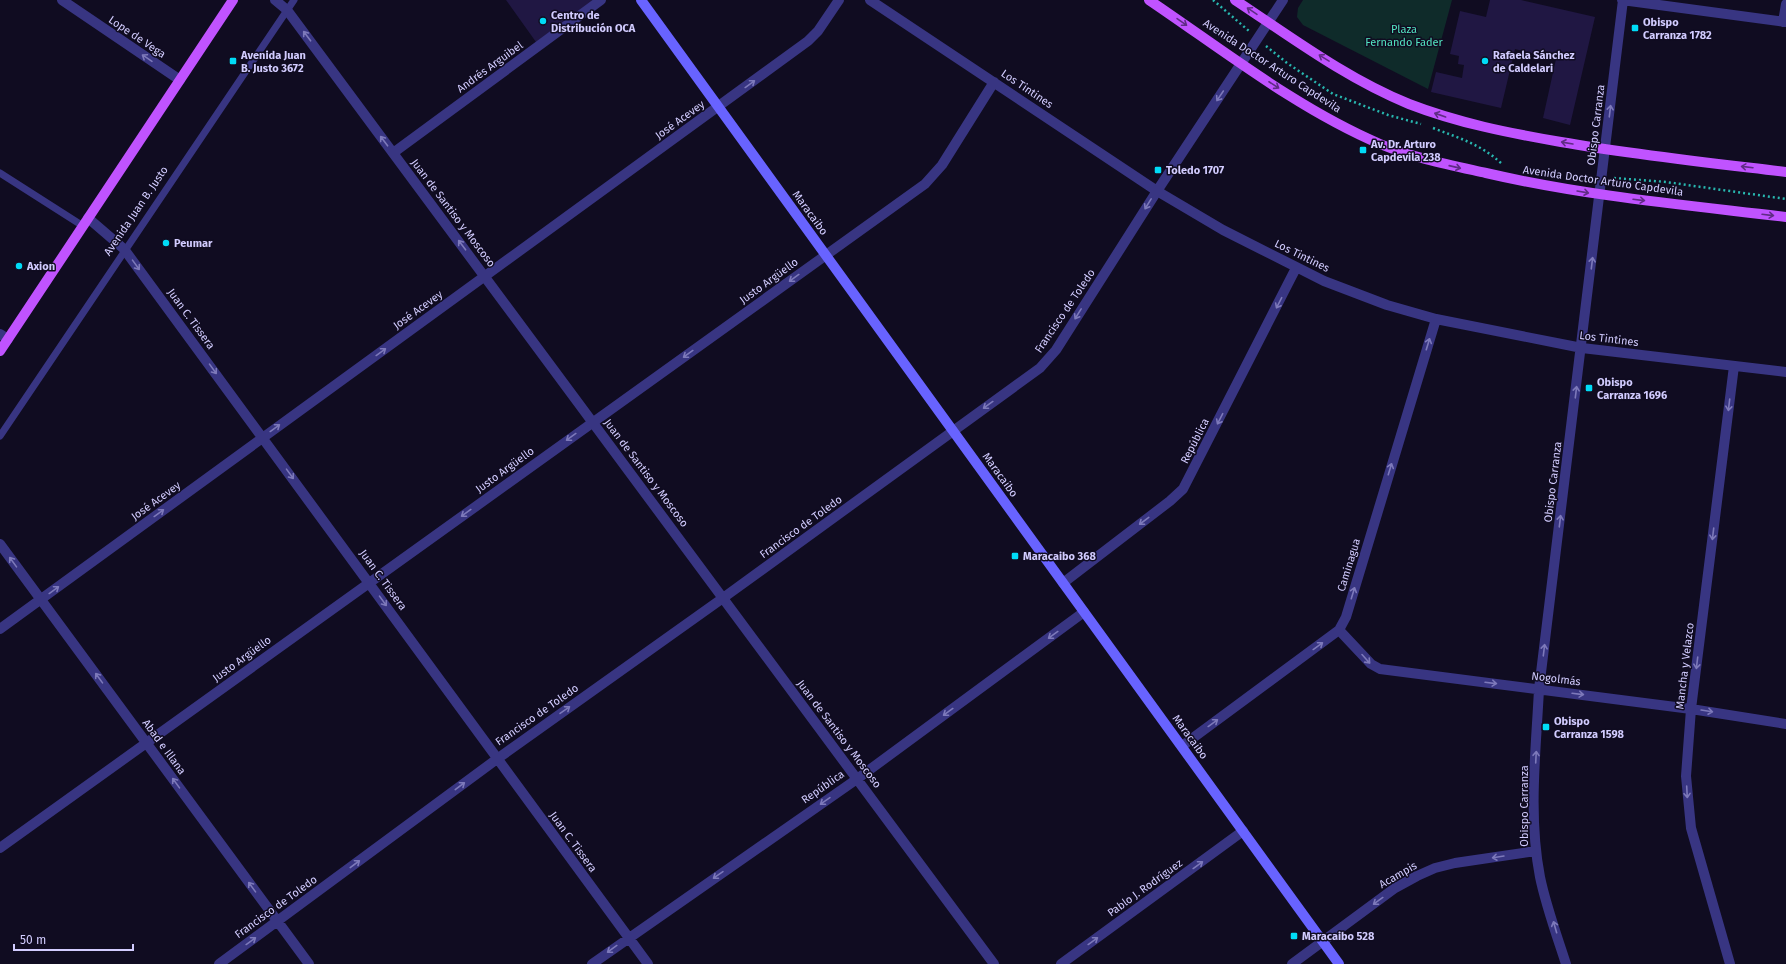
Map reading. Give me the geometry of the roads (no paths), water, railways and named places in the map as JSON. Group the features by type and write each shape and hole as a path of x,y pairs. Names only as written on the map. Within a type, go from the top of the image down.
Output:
{"main road":[{"path":"0,351 4,336 86,222 233,0"},
{"name":"Maracaibo","path":"641,0 1339,964"},
{"name":"Avenida Doctor Arturo Capdevila","path":"1149,0 1242,64 1343,127 1381,144 1438,162 1524,182 1600,195 1786,217"},
{"path":"1235,0 1368,85 1441,116 1483,127 1606,150 1786,172"}],"street":[{"name":"Lope de Vega","path":"62,0 180,80"},
{"name":"Juan de Santiso y Moscoso","path":"275,0 287,10 994,964"},
{"name":"Andrés Arguibel","path":"393,153 601,0"},
{"name":"José Acevey","path":"0,629 808,41 818,31 839,0"},
{"name":"Los Tintines","path":"870,0 1157,191 1223,230 1324,281 1387,305 1436,319 1582,348 1786,372"},
{"name":"Francisco de Toledo","path":"219,964 278,922 497,759 723,598 1040,368 1056,350 1157,191 1283,0"},
{"path":"1622,0 1784,22 1786,4"},
{"name":"Obispo Carranza","path":"1566,964 1540,878 1536,851 1534,795 1540,689 1606,150 1622,0"},
{"name":"Justo Argüello","path":"0,848 925,184 936,174 994,82"},
{"name":"Juan C. Tissera","path":"86,222 124,249 648,964"},
{"name":"República","path":"1064,583 1170,501 1183,489 1296,268"},
{"name":"Caminagua","path":"1182,746 1339,630 1346,617 1436,319"},
{"name":"Mancha y Velazco","path":"1730,964 1691,828 1686,776 1692,709 1734,366"},
{"name":"Abad e Illana","path":"0,544 309,964"},
{"name":"República","path":"592,964 857,778 1084,612"},
{"name":"Nogolmás","path":"1339,630 1370,664 1380,669 1692,709 1786,724"},
{"name":"Pablo J. Rodríguez","path":"1061,964 1243,832"},
{"name":"Acampis","path":"1292,964 1395,888 1436,868 1455,863 1536,851"}],"lane":[{"name":"Avenida Juan B. Justo","path":"0,436 124,249 294,0"},
{"path":"0,173 86,222"}],"place":[{"name":"Centro de Distribución OCA","path":"543,21"},
{"name":"Obispo Carranza 1782","path":"1635,28"},
{"name":"Avenida Juan B. Justo 3672","path":"233,61"},
{"name":"Rafaela Sánchez de Caldelari","path":"1485,61"},
{"name":"Av. Dr. Arturo Capdevila 238","path":"1363,150"},
{"name":"Toledo 1707","path":"1158,170"},
{"name":"Peumar","path":"166,243"},
{"name":"Axion","path":"19,266"},
{"name":"Obispo Carranza 1696","path":"1589,388"},
{"name":"Maracaibo 368","path":"1015,556"},
{"name":"Obispo Carranza 1598","path":"1546,727"},
{"name":"Maracaibo 528","path":"1294,936"}],"park label":[{"name":"Plaza Fernando Fader","path":"1404,35"}]}
